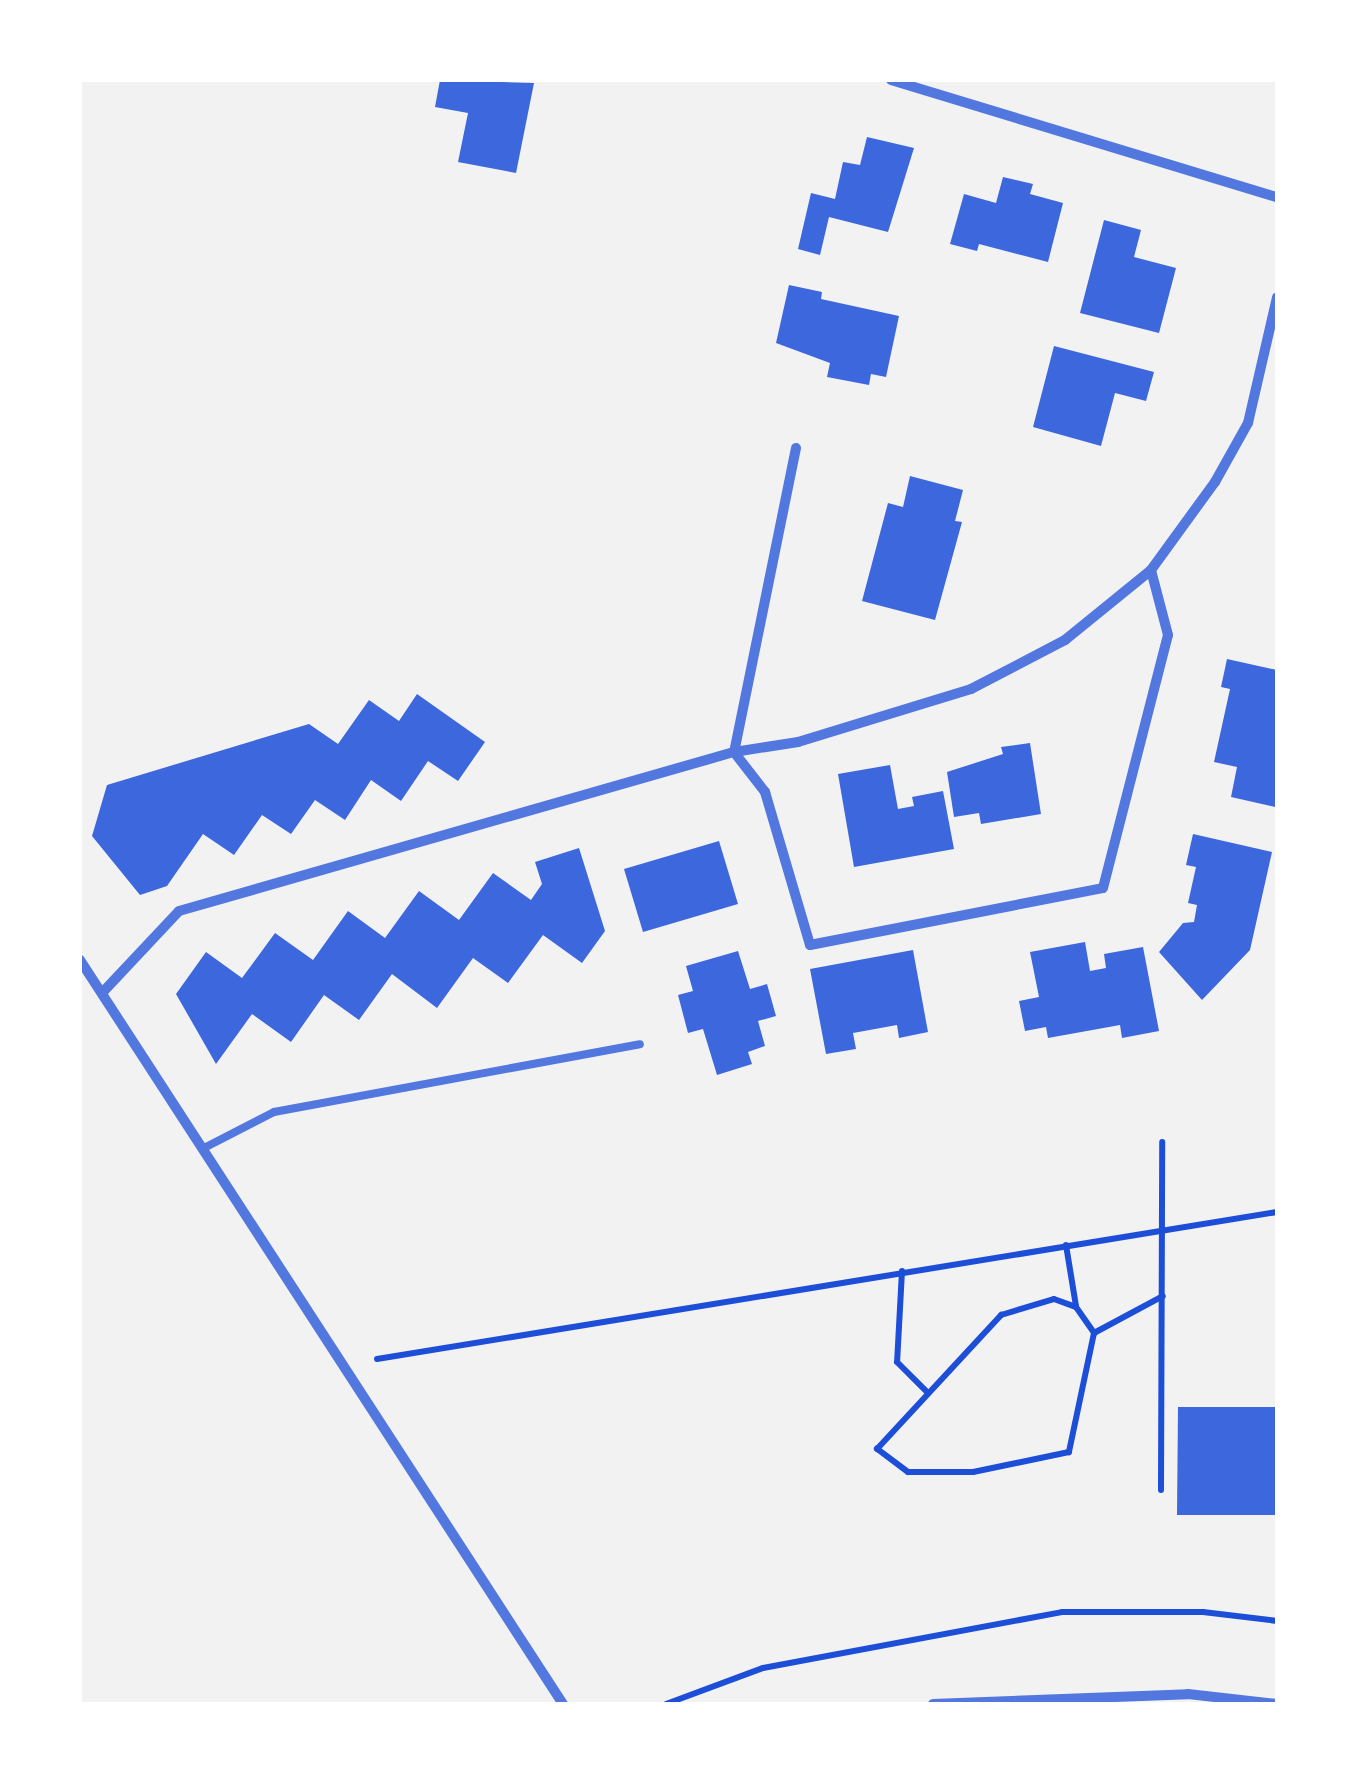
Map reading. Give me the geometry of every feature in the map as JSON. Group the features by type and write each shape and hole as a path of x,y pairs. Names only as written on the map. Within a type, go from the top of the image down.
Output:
{"street":[{"path":"890,80 1277,197"},
{"path":"102,993 179,911 734,752 798,742 971,689 1065,640 1151,570 1215,482 1248,424 1277,297"},
{"path":"796,448 734,752 765,792 810,945 1103,888 1168,635 1151,570"},
{"path":"80,960 563,1704"},
{"path":"933,1704 1169,1694 1277,1704"}],"lane":[{"path":"202,1149 274,1112 640,1044"}],"path":[{"path":"1161,1490 1162,1142"},
{"path":"342,1366 902,1270 1277,1212"},
{"path":"1066,1245 1076,1308 1094,1333 1069,1452 973,1472 908,1472 877,1448 1001,1315 1054,1299 1076,1308"},
{"path":"902,1270 897,1362 927,1392"},
{"path":"1094,1333 1163,1296"},
{"path":"666,1704 763,1668 1062,1612 1203,1612 1277,1621"}],"building":[{"path":"440,80 534,83 516,173 458,162 468,113 435,107"},
{"path":"867,137 914,148 888,232 829,217 820,255 798,249 811,193 835,199 843,162 860,165"},
{"path":"1003,177 1033,184 1030,194 1063,203 1048,262 979,244 977,251 950,244 964,194 996,203"},
{"path":"1104,220 1141,230 1134,257 1176,268 1159,333 1080,313"},
{"path":"789,285 822,292 821,299 899,316 886,377 871,374 869,385 827,377 830,363 776,343"},
{"path":"1054,346 1154,372 1146,401 1115,393 1101,446 1033,427"},
{"path":"910,476 963,490 955,521 962,522 935,620 862,601 888,503 903,507"},
{"path":"1227,659 1277,670 1275,807 1231,797 1237,767 1214,762 1230,689 1221,687"},
{"path":"417,694 485,742 458,781 428,761 401,801 371,780 345,820 315,800 291,834 262,815 234,855 203,834 167,886 140,895 92,836 107,785 309,724 338,744 369,700 399,721"},
{"path":"1030,743 1041,814 981,824 979,813 954,817 947,772 1003,754 1001,747"},
{"path":"890,765 898,809 914,806 912,797 943,791 954,849 854,867 838,774"},
{"path":"1193,834 1272,852 1250,950 1202,1000 1159,952 1183,923 1194,922 1197,905 1188,903 1196,867 1186,865"},
{"path":"719,841 738,904 643,932 624,869"},
{"path":"579,848 605,931 582,963 543,935 508,983 473,958 437,1008 392,974 359,1020 324,995 291,1042 252,1014 216,1064 176,994 206,952 242,978 275,933 313,960 348,911 385,938 419,891 459,920 493,873 531,900 542,884 535,862"},
{"path":"1085,942 1090,971 1106,968 1104,954 1143,947 1159,1031 1122,1038 1120,1025 1048,1038 1046,1027 1025,1031 1019,1001 1039,997 1030,952"},
{"path":"913,950 928,1032 899,1038 897,1025 853,1033 856,1049 826,1054 810,969"},
{"path":"738,951 750,989 767,984 776,1016 758,1021 765,1046 748,1052 752,1064 717,1075 703,1029 688,1033 678,995 693,991 686,966"},
{"path":"1178,1407 1277,1407 1277,1515 1177,1515"}]}
